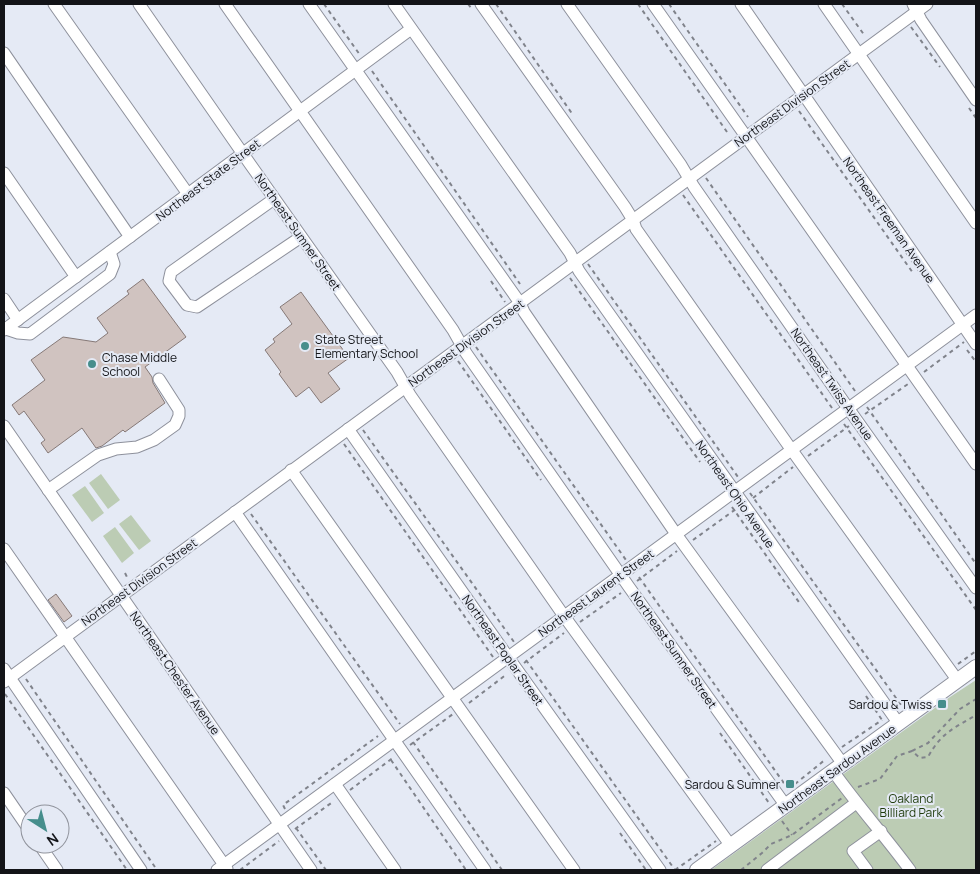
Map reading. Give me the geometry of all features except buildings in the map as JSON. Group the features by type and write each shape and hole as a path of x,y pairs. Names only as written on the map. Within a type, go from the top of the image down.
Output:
{"main road":[{"name":"Northeast Sardou Avenue","path":"697,870 786,806 890,719 954,676 976,669"}],"street":[{"path":"54,4 188,194"},
{"name":"Northeast Sumner Street","path":"139,4 242,154 270,202 301,237 397,372 572,628 731,846"},
{"name":"Northeast Sumner Street","path":"225,4 629,587 786,806"},
{"path":"308,4 520,303 524,312 676,534 837,763 856,803 881,831 910,870"},
{"name":"Northeast Ohio Avenue","path":"394,4 570,253 574,263 738,508 890,719"},
{"path":"481,4 625,207 633,220 636,230 791,450 954,676"},
{"name":"Northeast Twiss Avenue","path":"567,4 681,165 857,421 976,588"},
{"path":"653,4 976,464"},
{"name":"Northeast Freeman Avenue","path":"741,4 804,94 958,328 970,342"},
{"path":"824,4 976,223"},
{"name":"Northeast Division Street","path":"6,676 121,596 677,188 871,45 914,8 928,4"},
{"path":"914,8 976,100"},
{"name":"Northeast State Street","path":"5,330 411,29"},
{"path":"4,53 130,237"},
{"path":"4,173 76,277"},
{"path":"270,202 171,272 169,281 187,305 197,307 301,237"},
{"path":"5,330 30,334 110,274 114,264 110,252"},
{"path":"4,299 18,320"},
{"name":"Northeast Laurent Street","path":"223,869 280,824 394,740 976,315"},
{"path":"48,490 98,455 116,449 146,444 175,425 179,416 179,410 159,379"},
{"name":"Northeast Chester Avenue","path":"4,426 312,870"},
{"name":"Northeast Poplar Street","path":"348,429 660,870"},
{"path":"292,470 451,699 574,870"},
{"path":"235,512 485,870"},
{"path":"4,549 223,869"},
{"path":"6,676 140,870"},
{"path":"336,784 395,870"},
{"path":"4,793 20,816"},
{"path":"767,870 856,803"},
{"path":"867,870 853,851 881,831"},
{"path":"46,854 57,870"}],"path":[{"path":"324,4 520,284"},
{"path":"496,4 578,122"},
{"path":"638,4 727,132"},
{"path":"669,4 748,117"},
{"path":"842,4 871,45"},
{"path":"793,102 914,273"},
{"path":"706,178 976,564"},
{"path":"677,188 976,610"},
{"path":"570,278 705,468"},
{"path":"958,328 970,342 976,362"},
{"path":"240,870 915,378 970,342"},
{"path":"360,426 675,870"},
{"path":"730,494 801,605"},
{"path":"250,512 502,870"},
{"path":"954,676 976,651"},
{"path":"23,675 157,870"},
{"path":"862,690 890,719"},
{"path":"5,694 127,870"},
{"path":"912,751 928,743 960,709 976,699"},
{"path":"795,783 837,763 890,719 906,703"},
{"path":"391,760 466,870"}],"green space":[{"path":"101,474 120,500 108,509 89,483"},
{"path":"85,486 104,513 92,522 72,495"},
{"path":"131,515 151,541 139,550 119,524"},
{"path":"115,527 134,553 122,563 103,536"},
{"name":"Oakland Billiard Park","path":"976,680 976,870 711,870 950,697"}],"place":[{"name":"State Street Elementary School","path":"305,346"},
{"name":"Chase Middle School","path":"92,364"},
{"name":"Sardou & Twiss","path":"942,704"},
{"name":"Sardou & Sumner","path":"790,784"}]}
